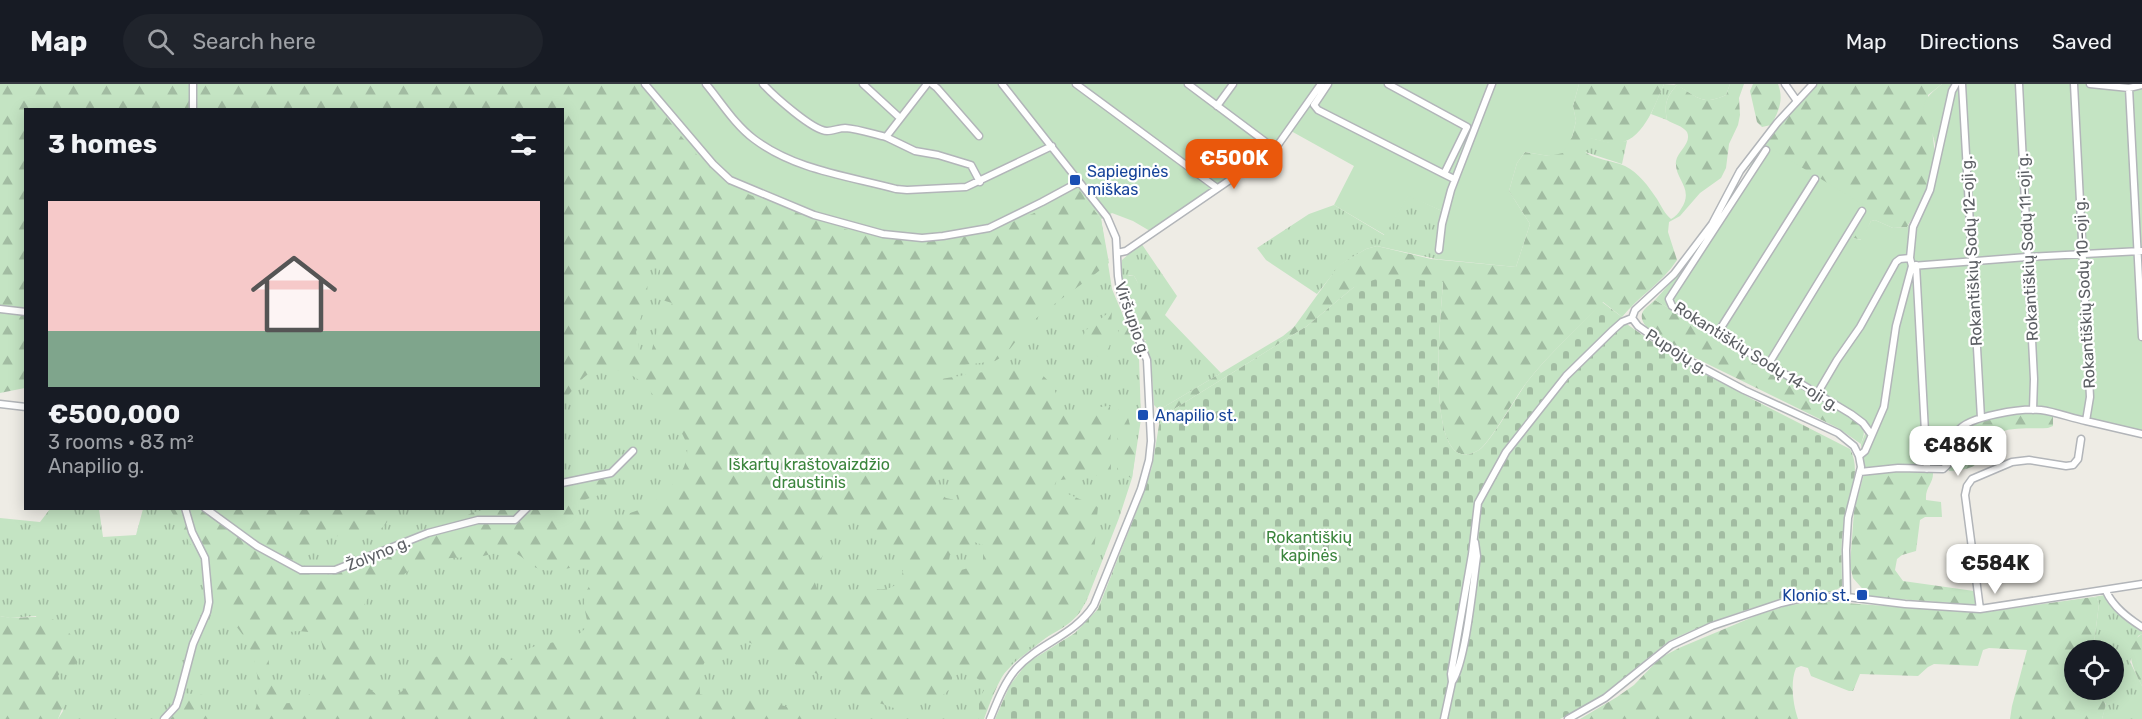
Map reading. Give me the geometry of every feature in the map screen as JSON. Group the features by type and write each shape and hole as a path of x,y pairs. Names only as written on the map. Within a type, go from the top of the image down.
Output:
{"street":[{"path":"193,84 193,108"},
{"path":"645,84 713,164 730,180 814,215 883,234 922,238 989,228 1080,182"},
{"path":"706,84 748,134 794,162 902,190 960,188 980,182 1052,146"},
{"path":"763,84 785,106 819,128 827,131 849,128 886,137 915,151 971,165 980,182"},
{"path":"863,84 900,118"},
{"path":"886,137 929,84 938,88 979,136"},
{"name":"Viršupio g.","path":"990,719 1015,670 1030,657 1071,630 1087,616 1094,605 1141,489 1150,451 1151,430 1147,360 1121,295 1115,233 1110,221 1002,84"},
{"path":"1076,84 1217,188"},
{"path":"1188,84 1275,149"},
{"path":"1217,105 1233,84"},
{"path":"1117,253 1126,251 1275,149 1321,84"},
{"path":"1328,84 1314,105 1318,110 1454,179"},
{"path":"1388,84 1467,127 1444,174"},
{"path":"1439,250 1442,224 1454,179 1492,84"},
{"path":"1785,84 1797,101"},
{"name":"Pupojų g.","path":"1813,84 1777,123 1740,171 1712,224 1674,274 1635,310 1632,318 1638,326 1684,358 1744,390 1848,439 1859,456"},
{"path":"1927,468 1914,266 1910,258 1913,227 1930,190 1956,84"},
{"name":"Rokantiškių Sodų 12-oji g.","path":"1962,84 1981,418"},
{"name":"Rokantiškių Sodų 11-oji g.","path":"2019,84 2034,379 2033,410"},
{"name":"Rokantiškių Sodų 10-oji g.","path":"2074,84 2090,397 2086,422"},
{"path":"2090,84 2129,88 2142,85"},
{"path":"2129,88 2140,251 2142,337"},
{"name":"Rokantiškių Sodų 14-oji g.","path":"1766,150 1669,299 1672,306 1863,423 1871,434"},
{"path":"1717,334 1815,179"},
{"path":"1768,365 1862,211"},
{"path":"1914,266 2140,251"},
{"path":"1817,394 1860,327 1896,262 1910,258"},
{"path":"1847,597 1848,518 1860,472 1859,456 1865,451 1884,407 1896,326 1914,266"},
{"path":"0,309 24,312"},
{"path":"1444,719 1452,682 1451,674 1478,503 1506,452 1574,368 1622,322 1632,318"},
{"path":"0,404 24,407"},
{"path":"1860,472 1898,468 1940,469 1947,466 1951,460 1953,443 1959,429 1964,424 1981,418 2033,410 2142,435"},
{"path":"1980,609 1965,495 1969,482 1977,475 2019,460 2073,465 2078,459 2081,439"},
{"path":"564,483 611,473 633,451"},
{"path":"164,719 176,706 193,644 209,602 205,558 192,532 186,510"},
{"name":"Žolyno g.","path":"208,510 257,546 301,570 335,570 428,533 478,520 515,519 525,510"},
{"path":"1568,719 1605,698 1667,647 1679,640 1712,626 1806,597 1847,597 1980,609 2142,584"},
{"path":"2106,591 2110,599 2125,615 2142,627"}],"green space":[{"name":"Iškartų kraštovaizdžio draustinis","path":"0,84 640,84 700,158 718,176 736,188 755,196 962,237 1036,212 1078,187 1101,219 1109,263 1034,320 1011,347 995,361 942,368 936,373 941,379 1020,366 1035,371 1048,380 1064,411 1077,412 1110,406 1111,474 1060,480 1054,486 1098,507 1091,577 1085,603 1068,624 1030,647 1009,666 984,719 979,719 979,699 987,685 961,668 954,670 950,687 942,695 931,698 908,697 894,708 742,639 708,657 701,672 700,694 715,698 769,702 821,719 250,719 255,712 258,680 250,648 217,601 204,569 171,510 390,510 388,520 374,532 331,537 311,545 306,550 306,564 309,573 322,575 347,571 405,544 454,529 464,518 475,512 564,510 564,479 583,474 597,473 609,478 613,483 612,490 579,503 576,512 580,519 623,515 636,511 660,497 670,488 683,469 687,454 685,439 667,411 635,377 615,370 594,371 579,382 564,401 564,108 24,108 24,388 0,393","holes":["648,268 660,268 662,300 672,303 668,311 662,312 651,353 640,355 636,332 647,299","949,478 960,487 960,501 946,498 934,489 939,479","846,519 862,527 879,542 897,553 903,563 903,572 899,581 892,587 829,593 818,591 811,572 811,564 820,560 825,552 823,533 829,526","974,542 983,545 983,564 961,570 949,560 950,555 962,551","505,551 511,552 543,570 595,568 596,575 584,598 588,625 583,631 569,639 538,645 511,660 472,651 441,655 426,663 407,686 394,697 386,698 377,695 367,686 367,679 391,665 388,658 369,652 363,647 357,632 360,613 375,589 386,581 403,575 421,560 483,556","298,631 319,633 325,661 324,670 318,685 306,697 298,701 282,703 275,690 270,672 269,645 277,635"]},
{"name":"Iškartų kraštovaizdžio draustinis","path":"640,84 700,158 1101,219 1112,289 1139,358 1141,419 1132,478 1086,602 1079,612 1015,662 998,680 982,719 58,719 63,711 36,616 10,618 0,616 0,518 40,522 49,510 99,510 103,537 136,535 143,510 564,510 564,109"},
{"path":"640,84 1579,84 1573,106 1576,121 1572,137 1563,153 1549,156 1525,152 1517,163 1509,191 1530,224 1516,267 1436,259 1437,235 1442,211 1408,196 1385,235 1334,205 1354,166 1291,131 1275,153 1270,150 1150,231 1112,213 1101,219 1078,188 1034,213 969,236 911,241 876,236 807,217 733,187 696,154"},
{"path":"1579,84 1664,84 1645,124 1630,139 1620,143 1609,143 1584,139 1581,140 1581,146 1590,155 1625,166 1634,172 1647,185 1671,219 1678,214 1685,202 1685,190 1676,168 1676,161 1688,136 1683,128 1667,120 1666,105 1670,93 1677,85 1700,99 1711,100 1726,95 1730,84 1744,84 1739,98 1738,125 1729,144 1726,168 1721,178 1700,193 1680,216 1669,222 1668,232 1677,260 1622,317 1603,302 1536,372 1484,446 1479,450 1461,454 1449,442 1442,419 1439,355 1443,282 1354,287 1307,326 1163,416 1159,425 1159,410 1283,336 1294,327 1339,265 1366,249 1377,246 1431,259 1516,267 1530,224 1509,191 1517,163 1525,152 1549,156 1572,137 1576,121 1573,106"},
{"path":"1664,84 1677,85 1667,101 1667,120 1651,114"},
{"path":"1674,84 1730,84 1726,95 1704,100"},
{"path":"1753,84 1778,84 1781,95 1780,105 1771,125 1762,127 1757,122 1750,91"},
{"path":"1817,84 1942,84 1928,95 1935,155 1926,195 1907,227 1893,228 1875,220 1871,221 1862,240 1853,238 1852,232 1763,144 1804,95"},
{"path":"1942,84 2142,84 2142,434 2041,410 1981,418 1962,426 1947,466 1864,474 1861,444 1865,434 1860,423 1655,300 1688,263 1763,144 1864,205 1864,212 1852,232 1853,238 1861,240 1871,221 1875,220 1893,228 1907,227 1918,211 1932,176 1936,153 1935,144 1924,107 1926,100"},
{"path":"1586,137 1611,143 1627,141 1622,164 1582,151 1579,145 1580,140"},
{"path":"1408,195 1442,211 1437,235 1436,259 1377,246 1366,249 1340,265 1317,294 1266,260 1257,248 1309,214 1334,205 1384,235"},
{"path":"1141,243 1177,296 1165,315 1221,373 1159,410 1154,405 1151,361 1144,340 1146,341 1137,281 1134,276 1129,275 1121,280 1122,260"},
{"path":"1124,275 1134,276 1137,281 1155,330 1149,340 1144,340 1123,293 1121,280"},
{"name":"Rokantiškių kapinės","path":"1382,277 1443,282 1439,355 1442,419 1449,442 1461,454 1479,450 1484,446 1527,382 1602,302 1622,317 1621,320 1674,357 1850,449 1855,470 1843,528 1842,586 1831,592 1788,598 1757,607 1683,634 1669,641 1593,703 1560,719 995,719 1010,685 1027,663 1075,633 1098,609 1141,500 1152,467 1159,425 1163,416 1307,326 1354,287"},
{"path":"1655,300 1860,423 1864,433 1861,444 1838,428 1675,348 1658,337 1646,327 1642,316 1644,310"},
{"path":"1119,307 1135,344 1124,353 1119,353"},
{"path":"1112,310 1109,354 1099,358 1083,338 1085,331"},
{"path":"1118,408 1127,414 1136,448 1132,478 1117,473"},
{"path":"2024,411 2053,413 2053,426 2002,431 1989,439 1979,462 1974,466 1949,471 1953,443 1964,425"},
{"path":"1885,471 1933,471 1926,500 1941,502 1942,517 1925,517 1920,520 1916,551 1897,559 1895,570 1903,581 1974,591 1976,605 1872,597 1853,578 1850,566 1854,511 1864,474"},
{"path":"2105,595 2121,615 2142,631 2142,634 2138,636 2130,662 2142,686 2142,719 2102,719 2106,703 2082,700 2124,700 2124,640 2094,640 2099,604 2097,598 2093,597"},
{"path":"2097,598 2099,604 2094,640 2064,640 2064,700 2105,700 2102,719 2010,719 2027,650 1989,648 1983,650 1978,666 1934,664 1918,676 1860,674 1853,691 1811,676 1808,668 1801,666 1796,668 1793,687 1798,719 1580,719 1634,685 1660,658 1760,614 1790,605 1819,601 1979,613"},
{"path":"0,616 48,618 64,627 72,637 78,650 78,661 77,664 63,669 58,676 64,704 58,719 0,719"},
{"path":"2142,634 2142,686 2133,666 2131,652 2132,645"},
{"path":"183,693 203,695 200,708 207,711 222,710 228,719 170,719 177,712"}],"place":[{"name":"Sapieginės miškas","path":"1075,180"},
{"name":"Anapilio st.","path":"1143,415"},
{"name":"Klonio st.","path":"1862,595"}]}
